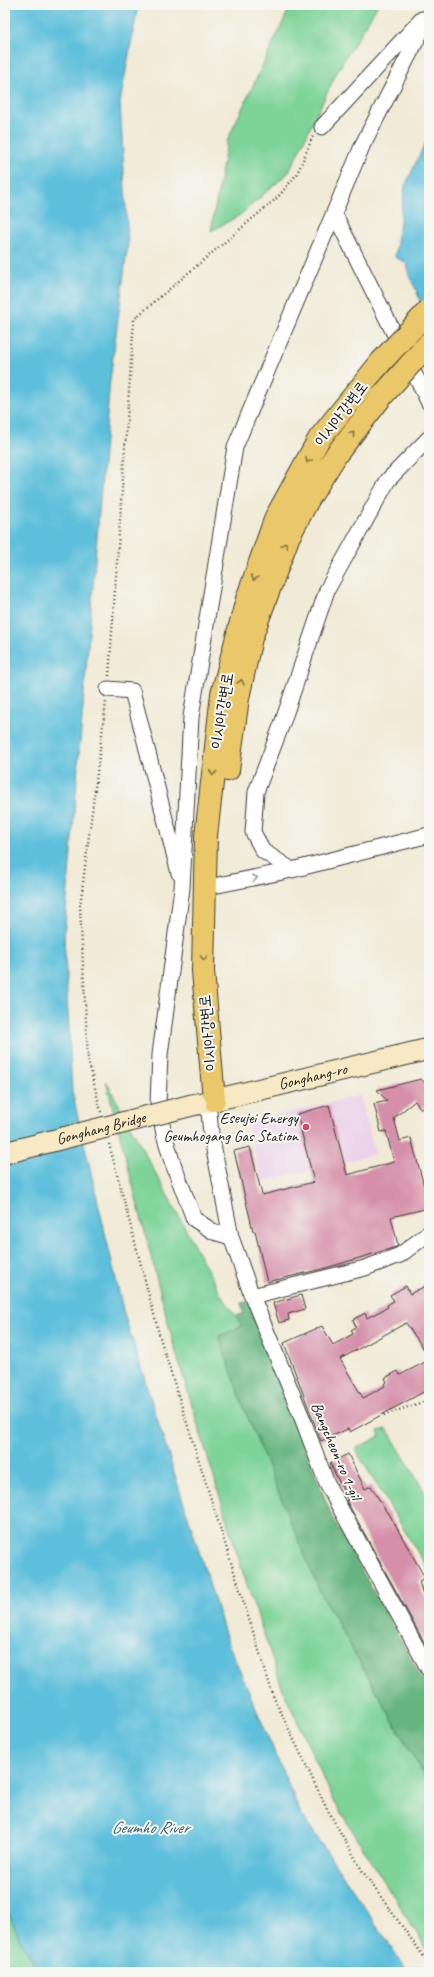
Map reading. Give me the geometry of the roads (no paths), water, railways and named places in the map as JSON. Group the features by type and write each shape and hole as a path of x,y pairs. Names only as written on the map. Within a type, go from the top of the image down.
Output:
{"highway":[{"name":"이시아강변로","path":"211,1100 203,971 206,836 222,694 247,599 276,517 319,439 381,362 429,310"},
{"name":"이시아강변로","path":"211,1100 218,1001 218,885 220,831 238,698 251,638 288,538 308,500 338,452 382,396 429,343"}],"main road":[{"name":"Gonghang-ro","path":"211,1100 429,1049"},
{"name":"Gonghang Bridge","path":"5,1153 211,1100"}],"street":[{"path":"322,127 429,12"},
{"path":"230,1237 214,1232 194,1219 172,1161 158,1103 160,1055 182,888 191,716 235,448 363,144 429,16"},
{"path":"334,213 429,403"},
{"path":"292,870 263,851 254,832 256,792 283,721 327,590 388,480 429,438"},
{"path":"108,689 132,691 182,888"},
{"path":"218,885 292,870 429,835"},
{"name":"Bangcheon-ro 1-gil","path":"211,1100 212,1141 230,1237 252,1296 301,1416 326,1484 428,1667"},
{"path":"252,1296 365,1268 400,1255 429,1233"}],"water":[{"name":"Geumho River","path":"5,5 138,5 120,103 128,243 110,380 64,936 72,1091 124,1314 228,1643 300,1812 408,1972 39,1972 20,1940 5,1904"},
{"path":"429,135 429,332 416,289 409,276 407,263 395,257 405,186"}],"place":[{"name":"Eseujei Energy Geumhogang Gas Station","path":"306,1127"}]}
